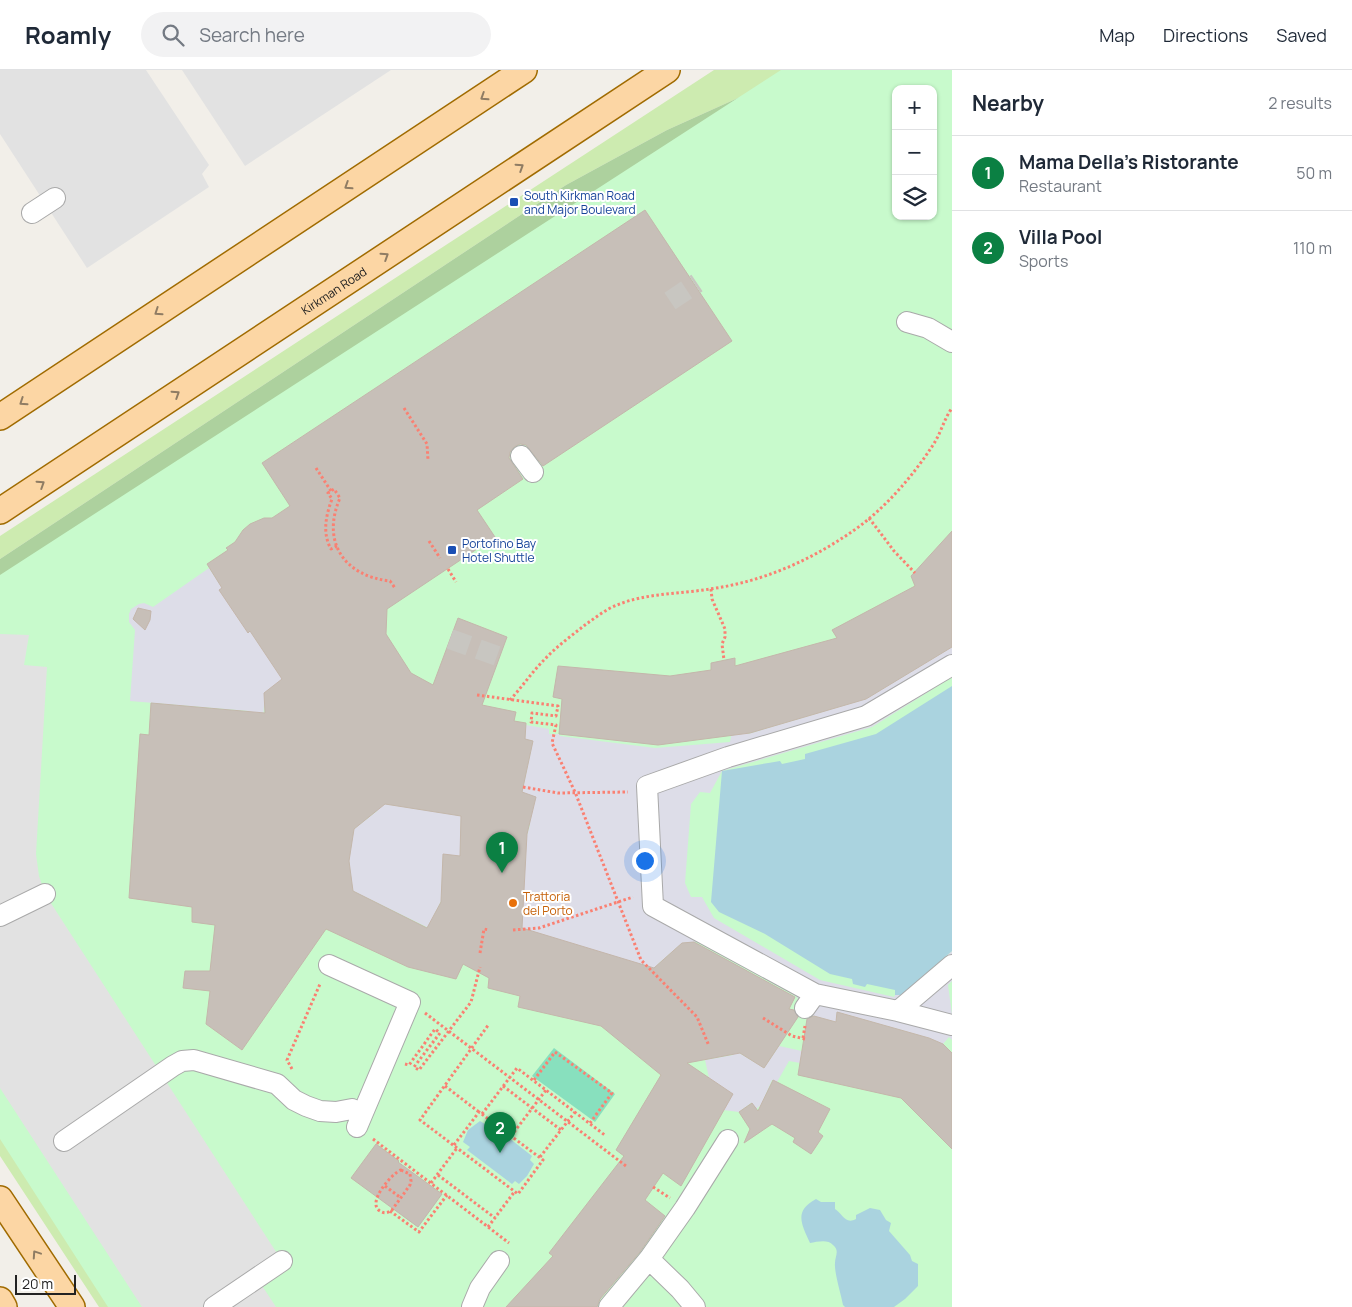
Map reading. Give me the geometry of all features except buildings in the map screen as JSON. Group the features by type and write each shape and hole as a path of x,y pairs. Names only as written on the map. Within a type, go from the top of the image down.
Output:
{"main road":[{"path":"0,417 524,70"},
{"name":"Kirkman Road","path":"0,511 666,70"},
{"path":"0,1199 72,1307"},
{"path":"0,1207 20,1229"},
{"path":"0,1300 4,1307"}],"street":[{"path":"32,213 55,198"},
{"path":"914,325 942,335 952,342"},
{"path":"952,665 866,716 728,757 647,786 653,906 810,1001 898,1011 952,1025"},
{"path":"0,916 45,894"},
{"path":"64,1141 173,1066 182,1061 194,1060 277,1084 294,1100 306,1106 328,1111 352,1109 359,1120 410,1002 329,965"},
{"path":"898,1011 952,965"},
{"path":"609,1307 649,1259 685,1208 728,1140"},
{"path":"649,1259 680,1289 695,1307"},
{"path":"214,1307 282,1261"},
{"path":"472,1307 480,1288 500,1261"}],"path":[{"path":"404,408 427,444 428,460"},
{"path":"510,700 544,659 557,647 594,618 616,605 644,597 712,589 755,580 796,564 848,535 887,501 918,465 934,444 952,408"},
{"path":"316,468 331,491"},
{"path":"331,491 334,489 340,498 333,520 334,538 347,562 354,569 370,578 390,581 395,588"},
{"path":"331,491 328,493 332,498 327,513 326,530 331,549 337,546"},
{"path":"869,518 894,551 915,572"},
{"path":"430,541 440,558"},
{"path":"448,569 456,582"},
{"path":"712,589 712,599 725,628 725,637 722,644 724,660"},
{"path":"477,695 558,706 556,716 532,713 531,722 556,725 552,743 575,792 641,960 697,1017 709,1046"},
{"path":"523,787 558,793 634,792 647,786"},
{"path":"513,930 539,928 635,896 653,906"},
{"path":"480,953 484,929 489,930"},
{"path":"296,1076 286,1060 329,965"},
{"path":"381,1070 388,1073 396,1065 408,1065 435,1029 440,1033 414,1067 419,1070 472,1002 480,967"},
{"path":"418,1008 626,1166"},
{"path":"763,1018 792,1036 805,1039"},
{"path":"445,1086 543,1160 518,1194 420,1120 489,1024"},
{"path":"534,1080 555,1052 612,1093 590,1123"},
{"path":"431,1183 480,1113 517,1068 606,1136"},
{"path":"503,1086 561,1130"},
{"path":"511,1136 546,1090"},
{"path":"540,1158 575,1112"},
{"path":"378,1143 488,1227 515,1191"},
{"path":"407,1172 410,1168"},
{"path":"390,1212 411,1181 410,1174 398,1171 376,1198 375,1205 382,1212 390,1212 418,1232 447,1195"},
{"path":"438,1175 495,1218"},
{"path":"385,1186 401,1198"}],"green space":[{"path":"714,70 800,70 667,130 566,185 0,559 0,536"},
{"path":"781,70 952,70 952,1307 108,1307 0,1139 0,575"},
{"path":"800,70 952,70 937,85 892,85 892,91 0,620 0,559 566,185 667,130"},
{"path":"554,1048 615,1094 595,1122 532,1076"},
{"path":"0,1137 111,1307 99,1307 0,1156"}],"shaded area":[{"path":"0,70 146,70 209,165 202,174 209,187 87,268 0,134"},
{"path":"182,70 391,70 245,166"},
{"path":"209,568 266,654 287,678 265,693 263,719 249,711 130,701 135,630 129,622 131,609 144,603 153,607"},
{"path":"0,634 29,635 24,665 47,667 36,854 39,876 45,894 282,1261 257,1278 276,1307 142,1307 0,1088"},
{"path":"952,647 952,677 872,727 722,771 710,793 700,792 691,804 685,883 691,897 702,897 714,918 820,980 894,997 895,995 901,995 952,951 952,981 948,985 952,1014 952,1040 949,1037 943,1044 929,1038 837,1012 836,1022 810,1015 796,996 703,941 682,943 658,964 676,988 513,930 522,916 527,835 530,825 522,793 533,741 525,739 526,725 549,729 549,734 559,734 560,736 655,748 730,742 731,736 747,731 748,734 866,699"},
{"path":"372,802 461,816 460,856 443,855 441,901 433,917 449,926 437,932 353,891 349,861 354,829 377,811"},
{"path":"779,1046 802,1051 800,1063 789,1061 777,1082 772,1080 761,1105 756,1109 751,1103 739,1112 723,1110 709,1078 705,1060 733,1055 736,1051 764,1068"}],"water":[{"path":"952,686 952,951 901,995 895,995 895,990 867,984 865,987 853,984 852,979 830,974 765,934 719,912 711,902 722,771 780,761 782,764 805,759 805,754 876,734"},
{"path":"480,1121 485,1124 487,1121 532,1156 530,1160 534,1164 527,1176 519,1184 515,1181 512,1184 467,1150 470,1147 463,1142 468,1130"},
{"path":"816,1199 821,1202 835,1202 835,1209 849,1221 856,1219 856,1215 870,1208 880,1210 886,1220 891,1223 889,1231 910,1255 912,1261 918,1264 918,1286 894,1307 845,1307 836,1272 836,1249 828,1242 810,1243 802,1223 802,1213"}],"tunnel":[{"path":"670,301 697,283"},
{"path":"450,639 500,657"}],"place":[{"name":"South Kirkman Road and Major Boulevard","path":"514,202"},
{"name":"Portofino Bay Hotel Shuttle","path":"452,550"},
{"name":"Mama Della's Ristorante","path":"502,873"},
{"name":"Trattoria del Porto","path":"513,903"},
{"name":"Villa Pool","path":"500,1153"}]}
